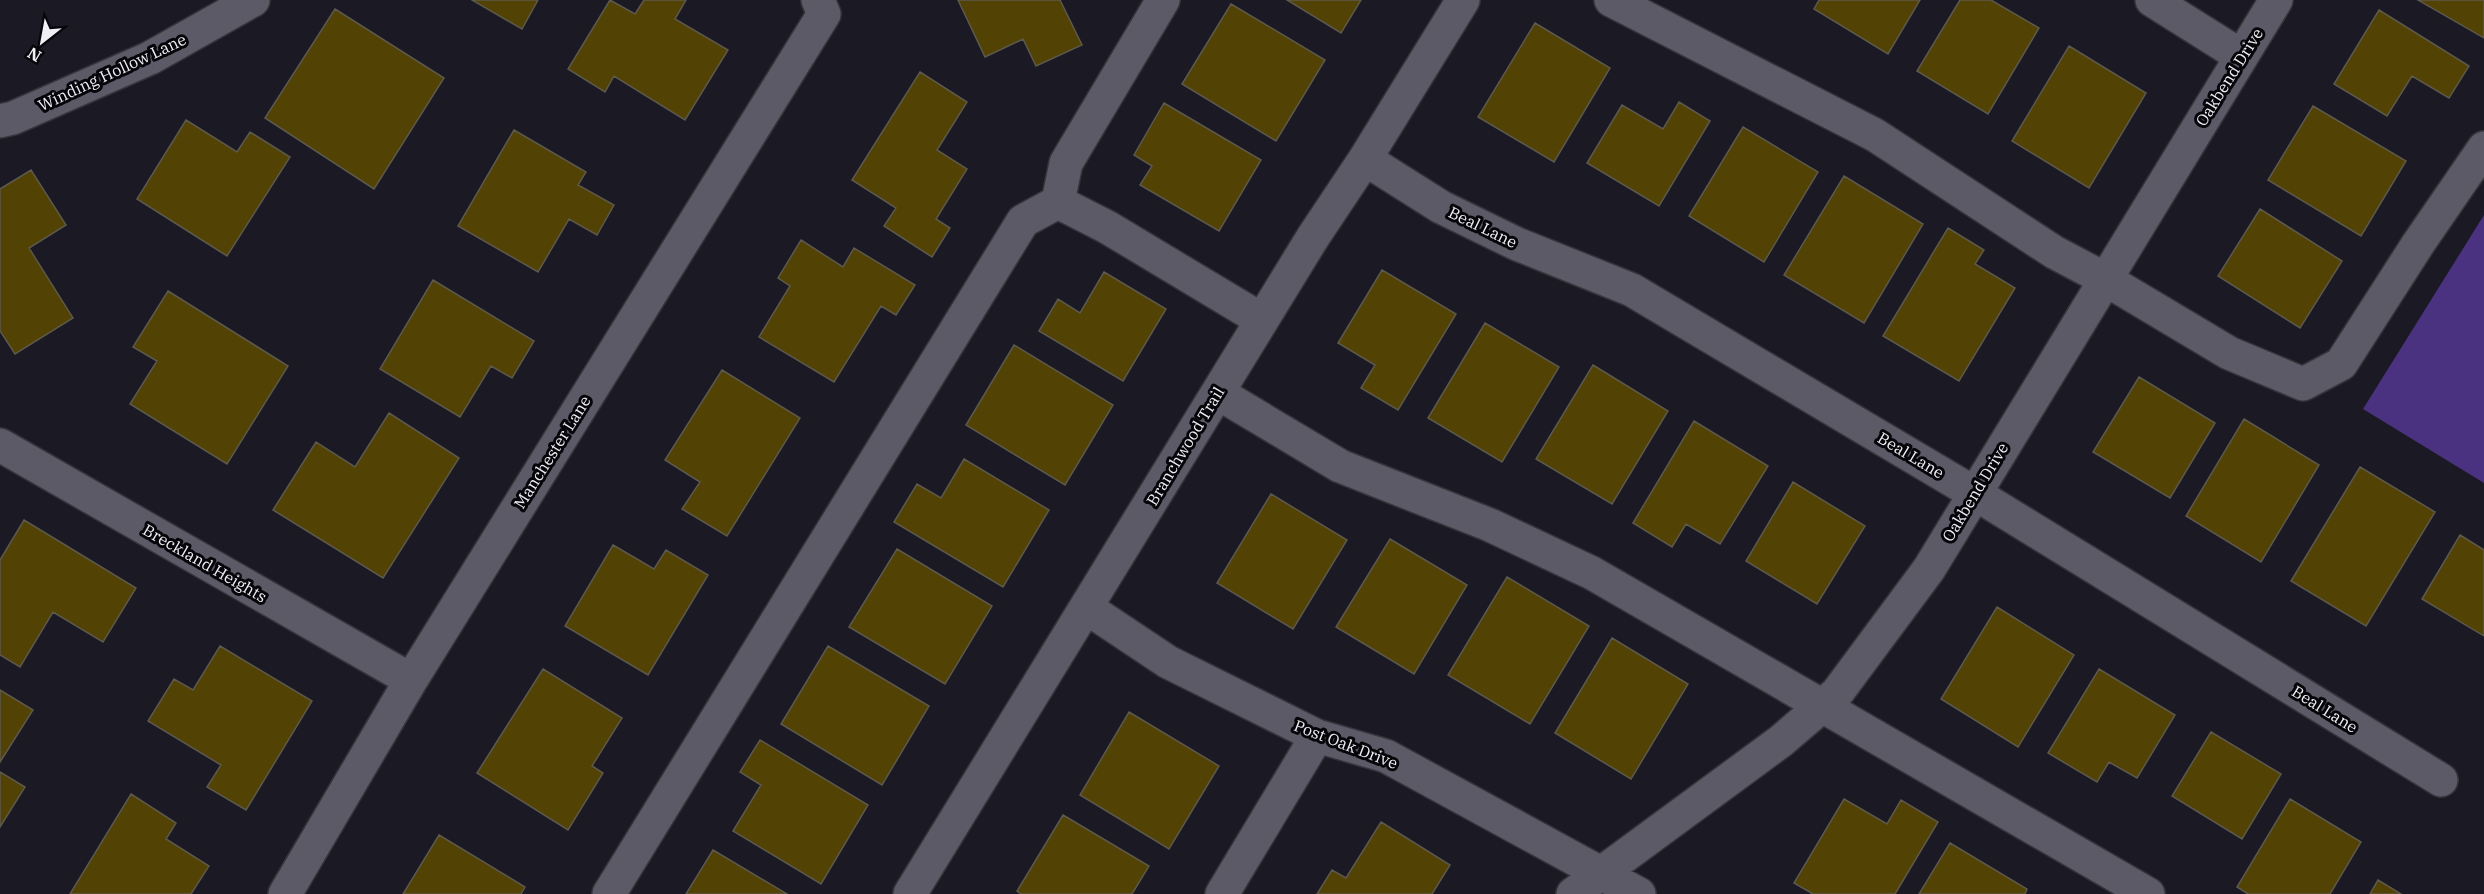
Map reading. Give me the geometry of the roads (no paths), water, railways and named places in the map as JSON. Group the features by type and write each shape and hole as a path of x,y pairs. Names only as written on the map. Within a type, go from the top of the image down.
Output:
{"street":[{"name":"Winding Hollow Lane","path":"0,121 13,118 150,58 253,0"},
{"path":"609,894 1023,221 1058,202 1066,163 1163,0"},
{"name":"Branchwood Trail","path":"910,894 1087,609 1313,237 1365,159 1463,0"},
{"path":"1611,0 1875,135 2054,252 2105,279 2229,353 2303,384 2341,364 2418,244 2484,148"},
{"path":"2152,0 2241,56"},
{"name":"Oakbend Drive","path":"1573,894 1781,741 1837,693 1929,569 2276,0"},
{"name":"Manchester Lane","path":"285,894 411,680 821,7"},
{"name":"Beal Lane","path":"1365,159 1441,207 1508,239 1632,290 1974,493 2441,780"},
{"path":"1058,202 1107,227 1262,320"},
{"path":"1218,393 1340,466 1490,525 1592,573 2148,894"},
{"name":"Breckland Heights","path":"0,445 411,680"},
{"name":"Post Oak Drive","path":"1087,609 1167,662 1317,736 1386,756 1639,894"},
{"path":"1222,894 1317,736"}]}
